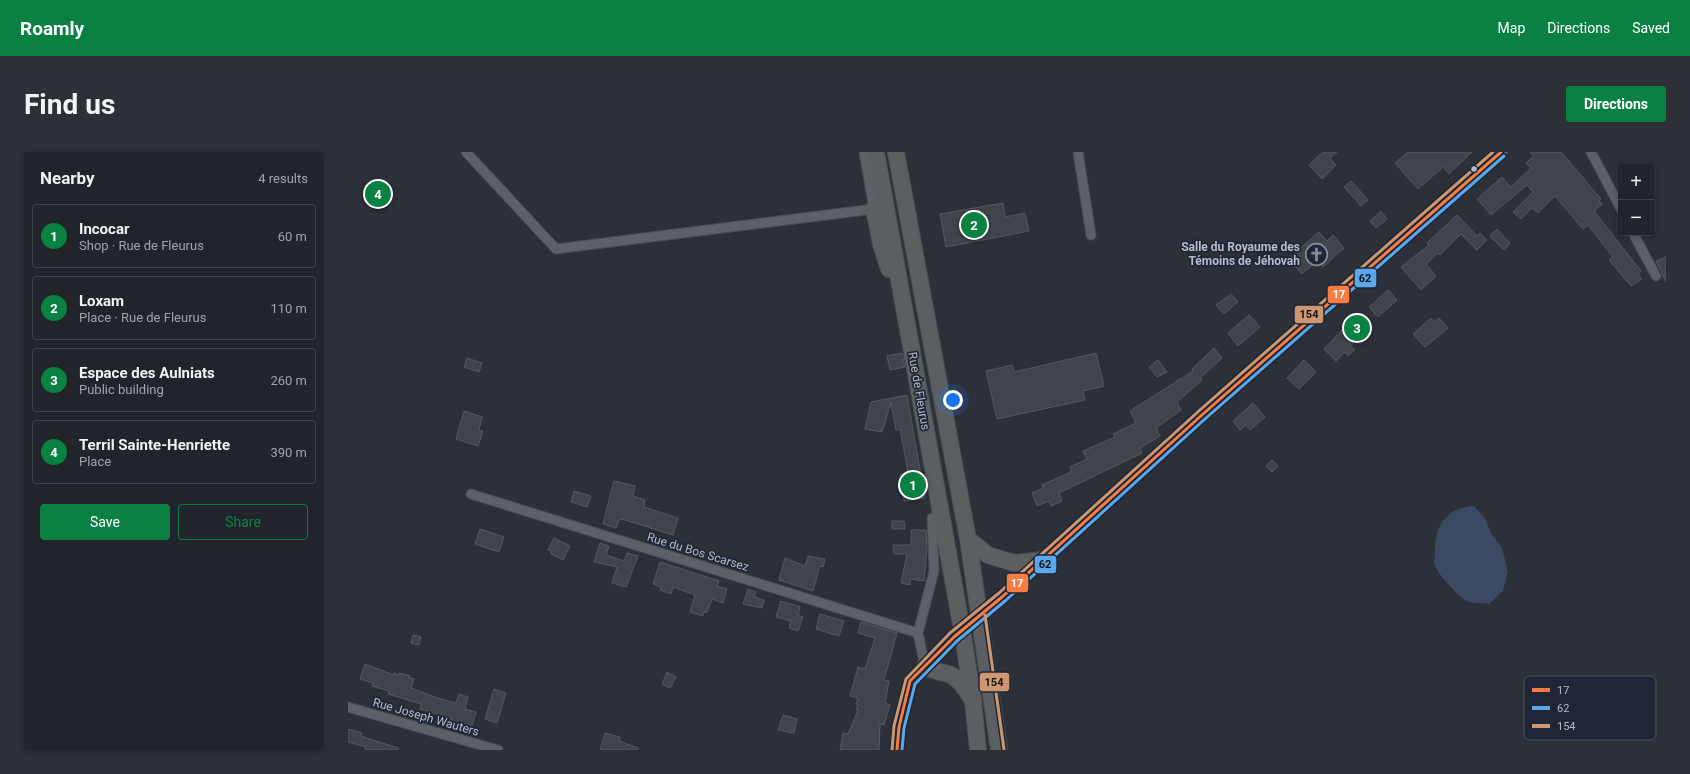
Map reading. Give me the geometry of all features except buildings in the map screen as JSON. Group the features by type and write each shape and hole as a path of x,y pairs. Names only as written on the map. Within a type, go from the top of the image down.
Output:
{"highway":[{"name":"Rue de Fleurus","path":"876,152 962,630 973,700 978,750"},
{"name":"Rue de Fleurus","path":"896,152 968,539 999,750"},
{"path":"874,209 881,244 890,271 900,284"},
{"path":"968,539 988,555 1014,563 1042,560"},
{"path":"925,666 934,672 953,676 964,687 973,700"}],"main road":[{"path":"897,750 899,727 910,681 925,666 962,630 980,616 1209,409 1501,152"}],"street":[{"path":"466,152 556,249 874,209 864,152"},
{"path":"1078,152 1091,235"},
{"path":"1591,152 1618,204"},
{"path":"1635,236 1656,276"},
{"name":"Rue du Bos Scarsez","path":"471,494 918,633"},
{"path":"925,666 918,633 934,571 932,518"},
{"name":"Rue Joseph Wauters","path":"348,707 498,750"}],"water":[{"path":"1474,506 1485,518 1491,533 1502,548 1508,572 1503,591 1489,604 1473,603 1465,600 1448,584 1434,564 1437,533 1444,519 1457,510"}],"transit line":[{"name":"154","path":"892,750 894,726 906,679 950,633 999,593 1200,410 1493,152"},
{"name":"17","path":"897,750 899,727 910,681 954,637 1002,597 1203,414 1501,152"},
{"name":"62","path":"902,750 904,728 915,684 957,641 1005,601 1206,418 1504,156"},
{"name":"154","path":"985,615 1004,749"}],"place":[{"name":"Terril Sainte-Henriette","path":"378,194"},
{"name":"Loxam","path":"974,225"},
{"name":"Salle du Royaume des Témoins de Jéhovah","path":"1316,254"},
{"name":"Espace des Aulniats","path":"1357,328"},
{"name":"Incocar","path":"913,485"}]}
